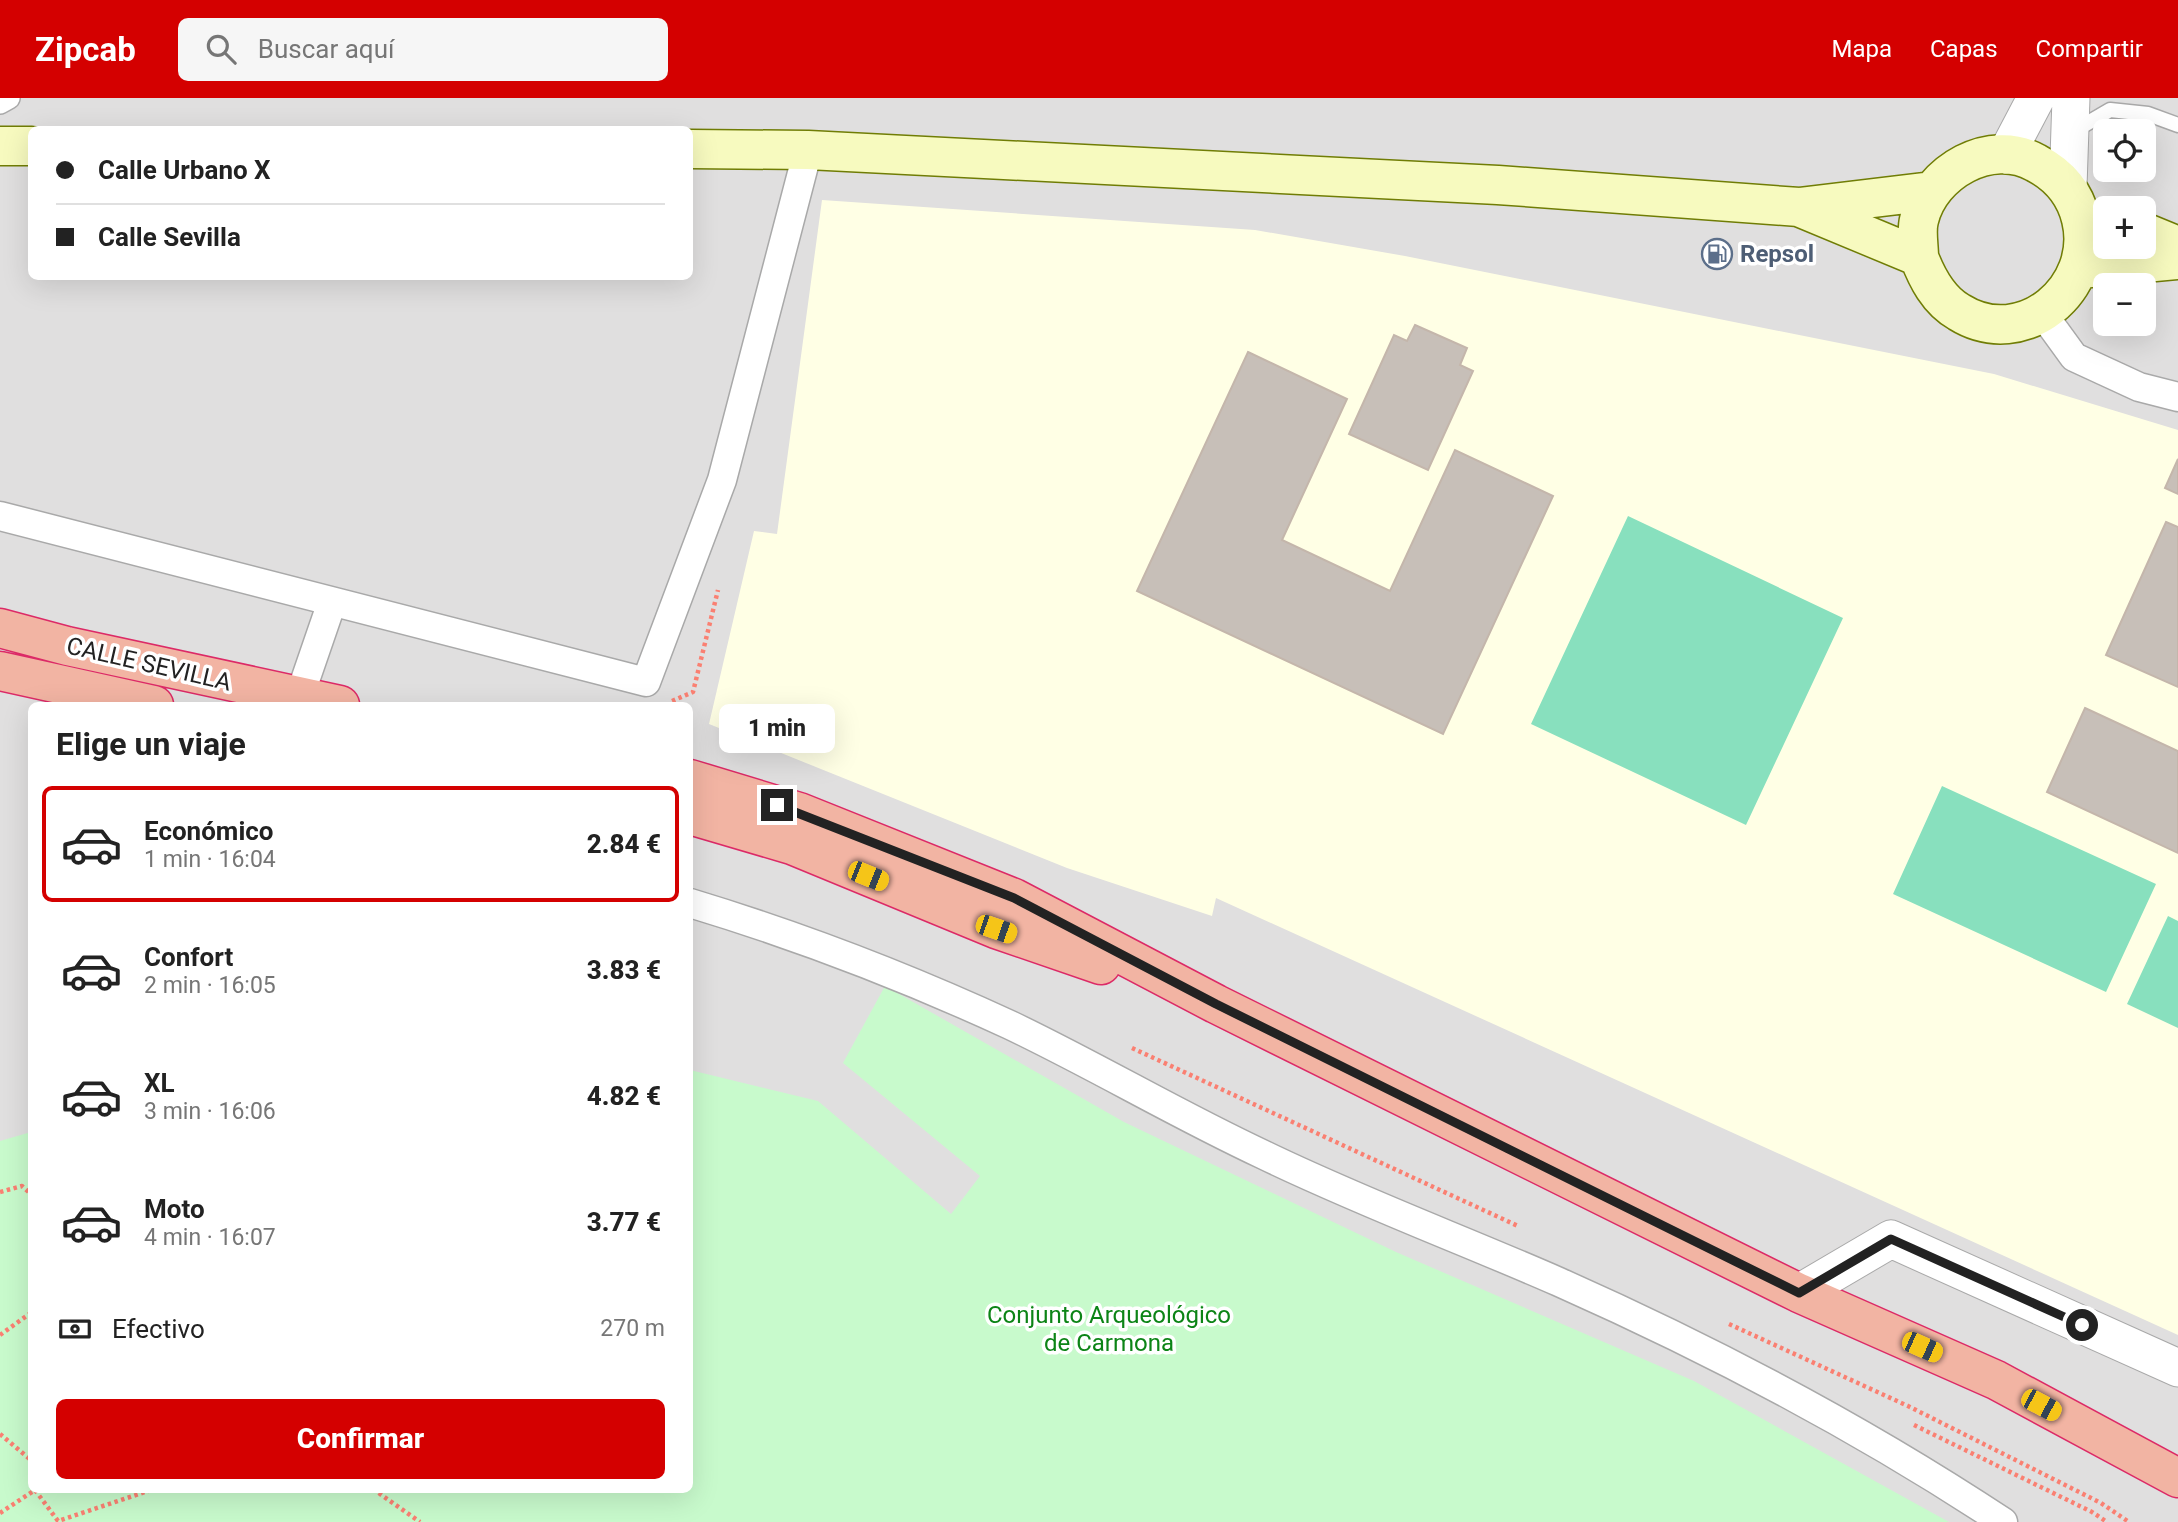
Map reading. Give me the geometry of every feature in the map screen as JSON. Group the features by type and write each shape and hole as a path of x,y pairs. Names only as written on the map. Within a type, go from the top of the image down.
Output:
{"highway":[{"name":"CALLE SEVILLA","path":"0,628 67,646 322,702"},
{"name":"CALLE SEVILLA","path":"1,672 140,702"},
{"path":"693,780 799,812 1014,898 1216,1004 1799,1293 1996,1380 2178,1478"},
{"path":"693,816 792,845 996,929 1216,1004"}],"main road":[{"path":"0,146 28,146"},
{"path":"693,149 808,150 1498,185 1799,207 1932,191"},
{"path":"2006,155 2035,162 2084,202 2086,237 2080,269 2065,294 2042,313 2016,323 1986,322 1959,312 1930,284 1919,257 1919,220 1932,191 1952,170 1978,158 2006,155"},
{"path":"1799,207 1919,257"},
{"path":"2080,269 2171,246"}],"street":[{"path":"0,103 9,98"},
{"path":"2006,155 2036,98"},
{"path":"2070,116 2084,202"},
{"path":"0,516 646,682 722,480 808,150"},
{"path":"2042,313 2074,357 2139,387 2178,397"},
{"path":"299,698 332,602"},
{"path":"1,672 67,646"},
{"path":"693,904 789,935 930,990 1023,1032 1265,1156 1601,1302 1763,1382 1874,1443 2003,1522"},
{"path":"1799,1293 1891,1239 2178,1368"}],"lane":[{"path":"2070,116 2110,110 2148,114 2178,125"}],"path":[{"path":"1129,1047 1519,1227"},
{"path":"0,1192 23,1186 28,1191"},
{"path":"0,1335 28,1315"},
{"path":"1720,1320 1932,1418 2101,1503 2129,1522"},
{"path":"0,1434 28,1458"},
{"path":"0,1513 30,1493"},
{"path":"37,1493 58,1521 142,1493"},
{"path":"379,1493 420,1522"}],"shaded area":[{"path":"0,98 2178,98 2178,1522 0,1522"},
{"path":"822,200 1255,230 1405,256 1994,374 2178,430 2178,1335 1216,898 1212,916 1067,868 709,724 754,531 777,534"}],"green space":[{"path":"1628,516 1843,618 1746,825 1531,724"},
{"path":"1942,786 2156,884 2106,992 1893,894"},
{"path":"2168,916 2178,921 2178,1028 2127,1004"},
{"name":"Conjunto Arqueológico de Carmona","path":"885,986 1124,1122 1396,1252 1694,1381 1949,1522 0,1522 0,1141 28,1133 28,1493 693,1493 693,1071 818,1101 951,1214 980,1176 843,1063"}],"building":[{"path":"1415,325 1467,348 1460,365 1473,371 1428,470 1349,434 1394,335 1407,341"},
{"path":"1248,352 1347,399 1282,540 1390,591 1455,450 1553,496 1443,734 1137,591"},
{"path":"2178,459 2178,494 2165,488"},
{"path":"2166,522 2178,527 2178,687 2106,655"},
{"path":"2085,708 2178,751 2178,853 2047,792"}],"place":[{"name":"Repsol","path":"1717,254"}],"route":[{"path":"777,805 1014,898 1216,1004 1799,1293 1891,1239 2082,1325"}]}
